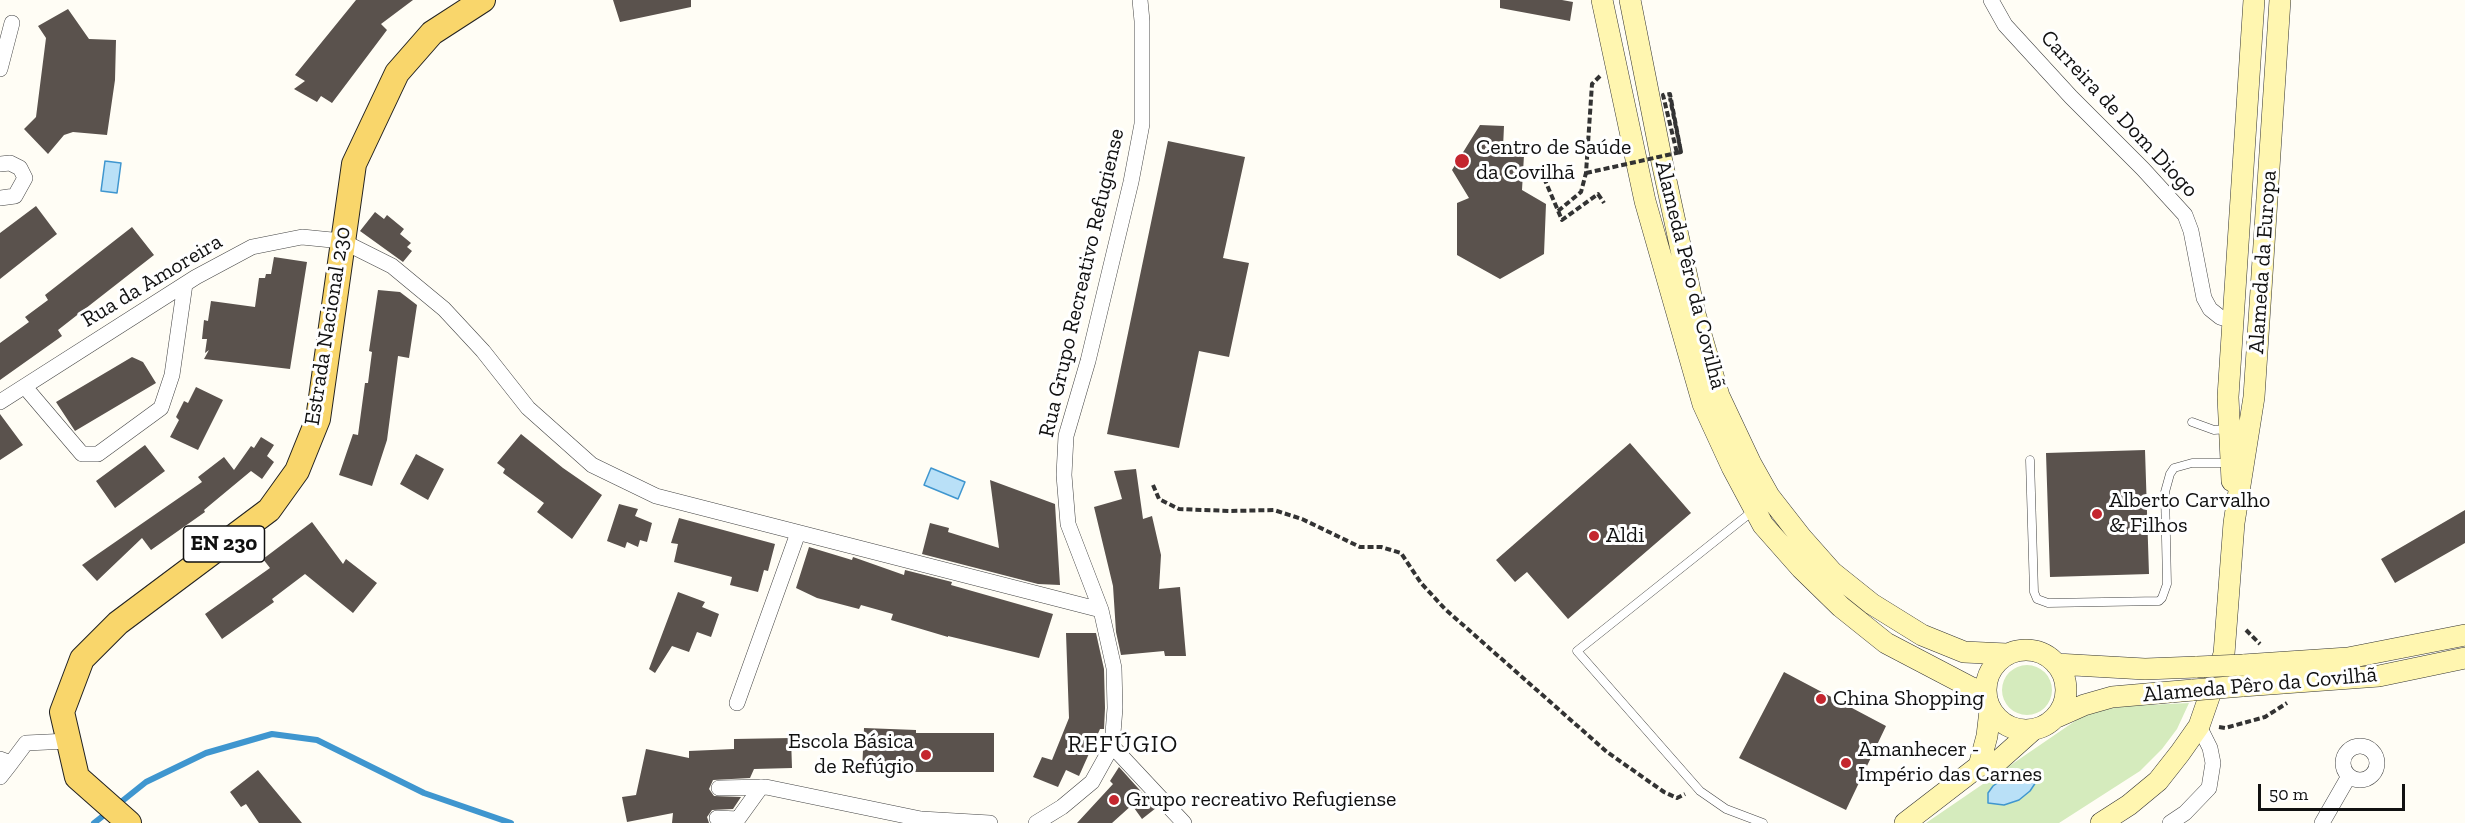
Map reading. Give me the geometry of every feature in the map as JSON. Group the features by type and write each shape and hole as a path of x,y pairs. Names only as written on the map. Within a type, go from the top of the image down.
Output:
{"main road":[{"name":"Estrada Nacional 230","path":"127,821 77,777 62,712 82,659 118,623 268,510 297,471 318,419 354,164 397,73 432,33 483,0"},
{"name":"Alameda Pêro da Covilhã","path":"1602,0 1646,201 1703,404 1763,525 1801,568 1850,614 1886,643 1959,682 1988,701 1998,719 2008,727 2020,730 2033,730 2046,726 2057,717 2084,705 2112,698 2379,676 2465,658"},
{"name":"Alameda Pêro da Covilhã","path":"1630,0 1695,314 1719,396 1769,496 1832,572 1872,604 1922,635 1964,652 2007,654 2018,650 2031,650 2042,653 2056,663 2145,669 2348,658 2465,635"},
{"name":"Alameda da Europa","path":"2234,523 2228,397 2254,0"},
{"name":"Alameda da Europa","path":"2101,823 2129,805 2158,781 2206,726 2224,654 2234,523 2254,397 2280,0"},
{"path":"1979,766 1987,736 1986,681 1998,661 2007,654"},
{"path":"2056,663 2066,681 2067,694 2064,707 2057,717"},
{"path":"1905,823 1979,766 1996,763 2033,730"}],"street":[{"name":"Rua Grupo Recreativo Refugiense","path":"1036,823 1062,807 1092,782 1112,746 1115,708 1114,668 1101,610 1068,524 1064,475 1066,436 1088,361 1131,182 1142,124 1140,0"},
{"name":"Carreira de Dom Diogo","path":"1991,0 2005,25 2185,215 2191,231 2204,298 2210,309 2220,317 2233,321"},
{"path":"0,69 12,23"},
{"path":"0,164 10,163 20,168 25,178 15,196 0,198"},
{"name":"Rua da Amoreira","path":"0,402 185,284 252,247 302,237 342,241"},
{"path":"342,241 392,266 444,309 483,351 528,408 592,465 656,496 1101,610"},
{"path":"25,387 82,454 98,454 161,408 172,375 185,284"},
{"path":"737,703 798,533"},
{"path":"2170,823 2188,818 2209,788 2213,763 2206,726"},
{"path":"0,777 5,761 26,743 69,741"},
{"path":"1112,746 1185,823"},
{"path":"2322,823 2349,776"},
{"path":"719,789 761,787 921,819 990,823"},
{"path":"717,818 739,821 761,787"}],"lane":[{"path":"2192,422 2214,430 2229,429"},
{"path":"2030,460 2034,592 2037,599 2048,603 2159,601 2167,584 2165,492 2170,474 2179,465 2231,463"},
{"path":"1755,509 1577,651 1696,787 1726,809 1763,823"}],"path":[{"path":"1558,211 1581,192 1587,173 1593,84 1603,73"},
{"path":"1670,93 1681,152 1677,153 1664,95 1670,93"},
{"path":"1670,98 1681,152"},
{"path":"1587,173 1681,152"},
{"path":"1545,178 1562,220 1598,194 1604,203"},
{"path":"1153,485 1159,499 1179,508 1230,511 1274,510 1302,519 1360,547 1381,547 1401,553 1421,583 1445,609 1607,752 1664,792 1677,798 1696,787"},
{"path":"2243,626 2253,639 2266,648"},
{"path":"2206,726 2225,728 2265,717 2291,701"}],"green space":[{"path":"2027,665 2041,669 2048,676 2052,690 2048,704 2041,711 2027,715 2013,711 2006,704 2002,690 2006,676 2013,669"},
{"path":"2189,703 2177,729 2162,749 2140,771 2059,823 1926,823 2078,719 2100,710 2127,706"}],"water":[{"path":"105,161 121,163 117,193 101,191"},
{"path":"931,468 965,482 958,499 924,485"},
{"path":"2026,770 2037,775 2036,782 2030,791 2019,800 2004,805 1988,803 1988,793 1993,786 2015,771"}],"building":[{"path":"356,0 413,0 381,24 387,30 332,103 321,96 317,102 294,89 305,81 295,75"},
{"path":"613,0 691,0 691,7 620,22"},
{"path":"1500,0 1573,2 1570,21 1500,8"},
{"path":"68,9 89,39 116,40 115,80 107,135 73,132 64,135 48,154 24,129 36,117 46,38 38,26"},
{"path":"1480,125 1504,126 1503,148 1524,155 1522,190 1546,204 1544,254 1500,279 1457,255 1457,203 1469,198 1452,170"},
{"path":"1168,141 1245,157 1223,258 1249,263 1229,357 1199,351 1179,448 1107,434"},
{"path":"36,206 57,234 0,279 0,233"},
{"path":"375,212 384,219 387,215 404,229 400,234 411,243 407,247 412,251 403,262 360,231"},
{"path":"132,227 154,255 58,330 62,336 0,380 0,343 29,322 25,317 48,300 45,295"},
{"path":"274,257 307,262 290,369 204,359 209,350 205,353 207,339 202,339 204,320 208,321 211,301 255,307 259,278 265,278 266,274 271,274"},
{"path":"378,290 400,292 417,305 409,358 398,356 387,440 372,486 339,475 353,434 358,435 365,383 368,383 372,352 369,351"},
{"path":"132,357 143,362 156,383 75,431 56,402"},
{"path":"196,387 223,400 198,450 170,437 179,420 176,417 184,401 188,403"},
{"path":"0,414 23,445 0,460"},
{"path":"521,434 563,468 602,495 572,539 537,512 544,503 503,473 505,469 497,463"},
{"path":"261,437 274,445 267,456 274,462 262,479 251,471 204,510 205,512 151,550 142,538 97,581 82,565 202,482 198,477 224,457 234,470 251,446 254,448"},
{"name":"Aldi","path":"1630,443 1691,513 1568,619 1527,572 1515,582 1496,560"},
{"path":"145,445 165,471 115,508 96,481"},
{"name":"Alberto Carvalho & Filhos","path":"2145,450 2149,574 2050,577 2046,453"},
{"path":"416,454 444,469 428,500 400,484"},
{"path":"1136,469 1143,519 1152,516 1161,555 1159,589 1180,587 1186,656 1165,656 1164,651 1121,655 1116,632 1113,586 1094,507 1122,499 1114,471"},
{"path":"990,480 1055,504 1060,585 1038,584 922,554 930,523 949,528 948,532 999,548"},
{"path":"619,504 638,509 635,516 652,523 647,542 640,540 638,547 627,542 625,548 607,541"},
{"path":"2465,510 2465,543 2395,583 2381,559"},
{"path":"679,518 775,544 768,571 764,570 758,592 730,585 732,577 674,562 678,544 671,543"},
{"path":"312,522 343,564 346,559 377,583 353,613 305,574 272,599 274,602 222,639 205,614 270,568 263,559"},
{"path":"809,547 852,560 853,557 904,575 905,570 952,582 951,585 1053,614 1039,658 948,637 891,620 893,614 861,605 859,609 817,598 796,588"},
{"path":"678,592 705,602 702,607 719,614 711,637 697,632 689,652 672,646 655,673 649,669"},
{"path":"1066,633 1096,633 1104,669 1104,729 1100,729 1079,776 1066,770 1058,787 1033,777 1042,757 1052,760 1069,718"},
{"path":"1784,672 1886,726 1846,810 1739,758"},
{"path":"864,728 916,730 916,733 994,733 994,772 862,772"},
{"path":"791,738 792,768 754,769 750,778 713,780 709,789 714,796 741,797 733,809 712,810 707,817 709,823 672,823 673,813 627,822 622,797 636,795 646,749 689,758 689,751 734,749 734,739"},
{"path":"1119,767 1156,808 1142,819 1132,805 1112,823 1077,823 1113,784 1110,781"},
{"path":"258,770 302,823 259,823 246,804 241,807 230,792"}],"waterway":[{"path":"116,806 146,782 206,753 272,734 317,740 424,793 511,823"},
{"path":"94,823 108,812"}],"place":[{"name":"Centro de Saúde da Covilhã","path":"1462,161"},
{"name":"Alberto Carvalho & Filhos","path":"2097,514"},
{"name":"Aldi","path":"1594,536"},
{"name":"China Shopping","path":"1821,699"},
{"name":"Escola Básica de Refúgio","path":"926,755"},
{"name":"Amanhecer - Império das Carnes","path":"1846,763"},
{"name":"Grupo recreativo Refugiense","path":"1114,800"}],"district":[{"name":"REFÚGIO","path":"1123,745"}]}
